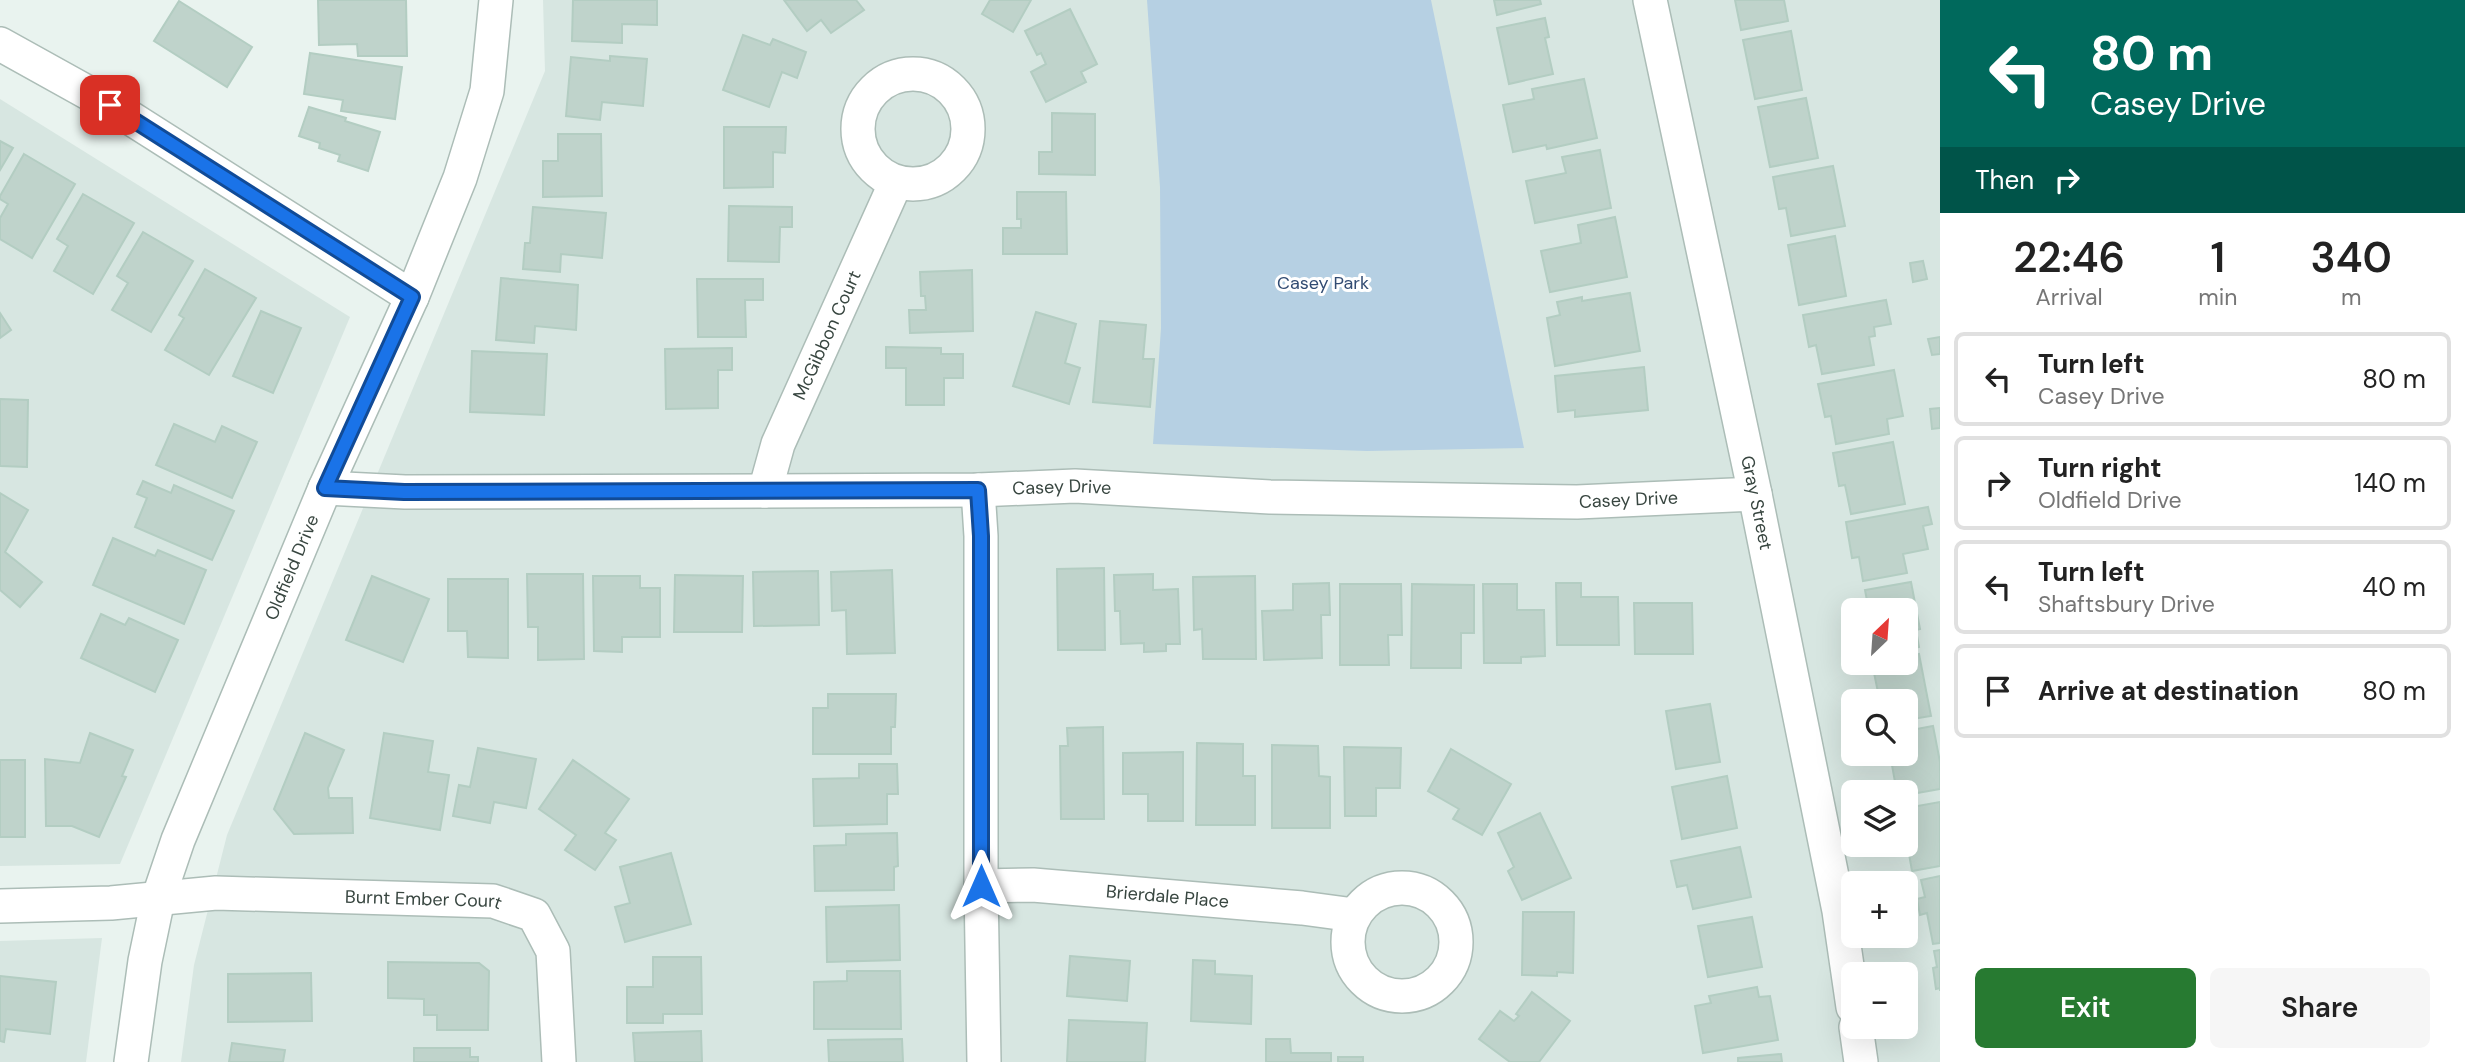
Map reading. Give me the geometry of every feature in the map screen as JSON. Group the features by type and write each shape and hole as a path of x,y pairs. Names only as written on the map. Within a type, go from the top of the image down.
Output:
{"street":[{"name":"Oldfield Drive","path":"131,1062 145,961 158,899 178,840 325,488 412,297 460,178 488,91 496,0"},
{"name":"Gray Street","path":"1650,0 1755,494 1839,911 1846,962"},
{"path":"0,44 110,105 412,297"},
{"name":"McGibbon Court","path":"765,491 778,444 896,182"},
{"name":"Casey Drive","path":"325,488 404,492 978,490 1075,486 1270,497 1577,502 1755,494"},
{"path":"978,490 981,536 984,1062"},
{"name":"Brierdale Place","path":"981,886 1033,885 1302,908 1354,915"},
{"name":"Burnt Ember Court","path":"0,906 111,903 216,893 493,901 534,915 553,951 559,1062"},
{"path":"1858,1039 1861,1062"}],"shaded area":[{"path":"543,0 1940,0 1940,1062 181,1062 194,965 227,835 545,71"},
{"path":"0,99 350,317 120,864 0,866"},
{"path":"102,938 86,1062 0,1062 0,941"}],"green space":[{"name":"Casey Park","path":"1147,0 1431,0 1524,448 1367,451 1153,444 1161,328 1160,187"}],"building":[{"path":"318,0 406,0 407,56 358,56 357,44 319,45"},
{"path":"573,0 657,0 657,25 622,24 622,43 572,41"},
{"path":"784,0 856,0 864,10 831,33 821,20 807,31"},
{"path":"990,0 1031,0 1013,32 982,14"},
{"path":"1494,0 1540,0 1541,4 1497,15"},
{"path":"1735,0 1784,0 1788,21 1741,30"},
{"path":"179,1 252,47 227,87 154,41"},
{"path":"1070,9 1097,64 1081,72 1086,82 1046,102 1031,72 1046,64 1041,53 1037,55 1025,31"},
{"path":"1545,18 1549,37 1545,38 1553,74 1509,84 1497,28"},
{"path":"1791,31 1802,90 1755,99 1743,40"},
{"path":"743,35 770,45 773,39 806,52 797,78 782,72 769,107 723,90"},
{"path":"310,53 402,67 395,119 341,111 343,100 304,94"},
{"path":"610,56 647,59 643,106 602,102 600,120 566,116 571,57 610,61"},
{"path":"1584,79 1597,138 1547,149 1546,145 1513,152 1503,105 1534,99 1532,89"},
{"path":"1806,98 1818,158 1770,167 1758,107"},
{"path":"309,107 380,132 368,171 338,161 340,155 319,148 320,143 299,136"},
{"path":"1052,113 1095,114 1095,175 1039,174 1039,152 1052,152"},
{"path":"724,127 786,127 785,153 773,152 773,187 724,188"},
{"path":"558,134 601,134 602,196 543,197 543,161 558,161"},
{"path":"0,141 13,148 0,170"},
{"path":"1600,150 1611,208 1535,223 1526,181 1566,173 1562,157"},
{"path":"24,154 75,184 32,258 0,239 0,218 8,204 0,199 0,196"},
{"path":"1833,166 1845,226 1791,236 1786,208 1779,209 1773,177"},
{"path":"1017,192 1066,192 1067,254 1003,254 1003,228 1021,228 1021,219 1017,219"},
{"path":"83,194 134,223 93,294 54,271 68,246 57,239"},
{"path":"729,206 792,207 792,227 780,227 779,262 728,261"},
{"path":"533,207 606,213 602,258 561,254 560,272 523,269 525,243 530,243"},
{"path":"1615,217 1627,277 1550,292 1541,251 1581,243 1578,225"},
{"path":"143,232 193,261 151,332 112,310 128,283 117,276"},
{"path":"1835,236 1846,296 1799,305 1788,245"},
{"path":"1923,261 1927,279 1913,282 1910,263"},
{"path":"205,269 256,298 209,375 165,350 184,318 179,315"},
{"path":"972,270 973,331 910,333 909,310 926,310 925,296 921,296 920,272"},
{"path":"501,278 578,285 576,330 535,326 534,343 496,340"},
{"path":"697,279 763,279 763,300 745,300 746,337 698,337"},
{"path":"1630,293 1640,351 1555,366 1547,318 1560,315 1557,302"},
{"path":"1886,300 1891,324 1874,327 1875,336 1869,337 1874,365 1822,374 1816,345 1809,347 1803,315"},
{"path":"261,311 301,328 273,393 233,376"},
{"path":"1036,312 1076,324 1065,363 1080,368 1069,404 1013,386"},
{"path":"0,313 11,330 0,338"},
{"path":"1100,321 1146,325 1143,359 1154,359 1150,407 1093,402"},
{"path":"1940,337 1940,354 1932,355 1928,339"},
{"path":"886,347 941,348 941,354 963,354 963,378 944,378 944,405 906,405 906,368 886,368"},
{"path":"732,348 732,370 718,370 718,408 666,409 665,349"},
{"path":"472,351 547,354 544,415 470,412"},
{"path":"1644,367 1648,410 1575,417 1575,410 1558,412 1555,376"},
{"path":"1894,370 1903,416 1887,419 1889,434 1836,444 1831,416 1825,417 1818,384"},
{"path":"0,399 28,400 27,467 0,466"},
{"path":"1940,408 1940,428 1932,429 1930,409"},
{"path":"174,424 215,442 222,426 257,442 232,498 156,465"},
{"path":"1893,442 1905,504 1851,514 1845,485 1839,486 1833,453"},
{"path":"143,481 171,493 174,485 234,511 212,560 135,527 147,498 137,494"},
{"path":"0,493 28,510 5,552 42,582 20,607 0,590"},
{"path":"1928,507 1932,524 1923,526 1928,549 1903,554 1907,573 1863,581 1859,557 1852,558 1846,522"},
{"path":"113,538 155,556 158,550 206,570 184,624 93,585"},
{"path":"1104,568 1105,650 1058,650 1057,569"},
{"path":"892,570 895,653 847,654 846,610 832,611 831,572"},
{"path":"818,571 819,625 754,626 753,572"},
{"path":"527,574 583,574 584,659 538,660 538,627 528,627"},
{"path":"1153,574 1153,590 1178,589 1180,644 1166,644 1166,651 1144,652 1144,643 1121,644 1120,611 1115,611 1114,575"},
{"path":"675,575 743,576 742,632 674,632"},
{"path":"372,576 429,599 403,662 346,640"},
{"path":"593,576 640,576 640,588 660,588 660,637 622,637 622,652 594,651"},
{"path":"1255,576 1256,659 1203,659 1202,629 1194,630 1193,577"},
{"path":"448,579 508,579 508,658 468,657 467,631 448,631"},
{"path":"1911,582 1914,598 1867,598 1865,590"},
{"path":"1329,583 1330,615 1321,615 1322,658 1264,660 1262,611 1293,610 1293,584"},
{"path":"1556,583 1581,583 1581,597 1618,597 1619,645 1557,645"},
{"path":"1340,584 1401,584 1402,635 1388,635 1389,665 1340,665"},
{"path":"1412,584 1474,585 1474,633 1461,633 1461,668 1411,668"},
{"path":"1483,584 1517,584 1517,610 1544,610 1545,656 1521,657 1521,663 1484,663"},
{"path":"1634,603 1692,603 1693,654 1635,654"},
{"path":"101,614 125,625 129,618 178,640 155,692 81,658"},
{"path":"1918,654 1931,716 1918,718 1918,689 1877,689 1875,676 1918,676"},
{"path":"828,694 896,694 895,727 891,727 891,754 813,754 813,708 828,708"},
{"path":"1710,704 1720,762 1676,769 1666,711"},
{"path":"1933,726 1940,762 1940,789 1918,793 1918,780 1895,780 1892,766 1918,766 1918,729"},
{"path":"1103,727 1104,819 1061,819 1060,746 1068,746 1067,728"},
{"path":"90,733 133,750 122,776 126,777 99,837 72,826 46,826 45,759 80,763"},
{"path":"305,733 344,750 328,788 329,798 352,798 353,833 294,834 274,809"},
{"path":"384,733 433,741 428,772 449,775 440,830 370,818"},
{"path":"1197,743 1243,744 1243,776 1255,776 1255,825 1196,825"},
{"path":"1272,745 1318,746 1319,776 1330,777 1330,828 1272,828"},
{"path":"1344,747 1401,748 1400,788 1376,788 1376,816 1345,816"},
{"path":"478,748 536,759 526,808 494,802 490,823 453,816 459,785 470,787"},
{"path":"1451,749 1511,784 1482,835 1453,819 1459,809 1428,791"},
{"path":"1183,752 1183,821 1148,821 1148,794 1123,794 1123,753"},
{"path":"0,760 25,760 25,837 0,837"},
{"path":"573,760 629,799 605,833 616,840 595,870 565,850 576,835 539,809"},
{"path":"859,764 897,764 898,794 887,794 887,824 814,826 813,779 859,778"},
{"path":"1727,776 1737,828 1682,839 1672,787"},
{"path":"1940,802 1940,866 1912,871 1910,857 1918,857 1918,806"},
{"path":"1540,813 1571,878 1522,900 1508,871 1514,867 1498,833"},
{"path":"897,833 898,866 894,867 894,890 815,891 814,846 846,845 846,834"},
{"path":"1740,847 1751,897 1693,909 1687,885 1677,887 1671,861"},
{"path":"671,853 691,924 625,942 615,907 630,903 620,867"},
{"path":"1940,876 1940,943 1933,944 1927,913 1920,915 1918,899 1925,897 1921,880"},
{"path":"899,905 900,960 827,962 826,907"},
{"path":"1523,912 1574,912 1573,973 1557,972 1557,976 1522,975"},
{"path":"1752,917 1762,967 1708,977 1698,926"},
{"path":"1940,950 1940,988 1936,989 1933,968 1937,967 1934,951"},
{"path":"1070,956 1130,961 1127,1001 1067,996"},
{"path":"653,957 701,957 702,1014 663,1014 663,1023 627,1023 627,987 653,987"},
{"path":"1193,960 1215,961 1215,974 1252,976 1251,1024 1191,1021"},
{"path":"388,962 479,963 489,971 488,1030 437,1030 437,1015 424,1015 424,999 388,998"},
{"path":"847,971 900,971 901,1029 814,1029 814,982 847,981"},
{"path":"311,973 312,1021 228,1022 228,974"},
{"path":"0,976 56,982 50,1034 6,1029 4,1042 0,1041"},
{"path":"1757,987 1759,997 1770,996 1778,1040 1703,1053 1695,1006 1711,1003 1709,996"},
{"path":"1532,992 1570,1021 1539,1062 1510,1062 1479,1039 1500,1011 1514,1021"},
{"path":"1069,1020 1147,1023 1145,1062 1067,1062"},
{"path":"701,1031 702,1062 635,1062 633,1033"},
{"path":"902,1039 903,1062 829,1062 828,1040"},
{"path":"1266,1039 1290,1039 1291,1053 1331,1053 1331,1062 1266,1062"},
{"path":"232,1043 285,1050 283,1062 229,1062"},
{"path":"414,1048 470,1048 470,1057 478,1057 478,1062 414,1062"},
{"path":"1781,1054 1782,1062 1738,1062 1738,1058"},
{"path":"1338,1057 1363,1057 1363,1062 1338,1062"}],"route":[{"path":"110,105 412,297 325,488 404,492 978,490 981,536 981,886"}]}
